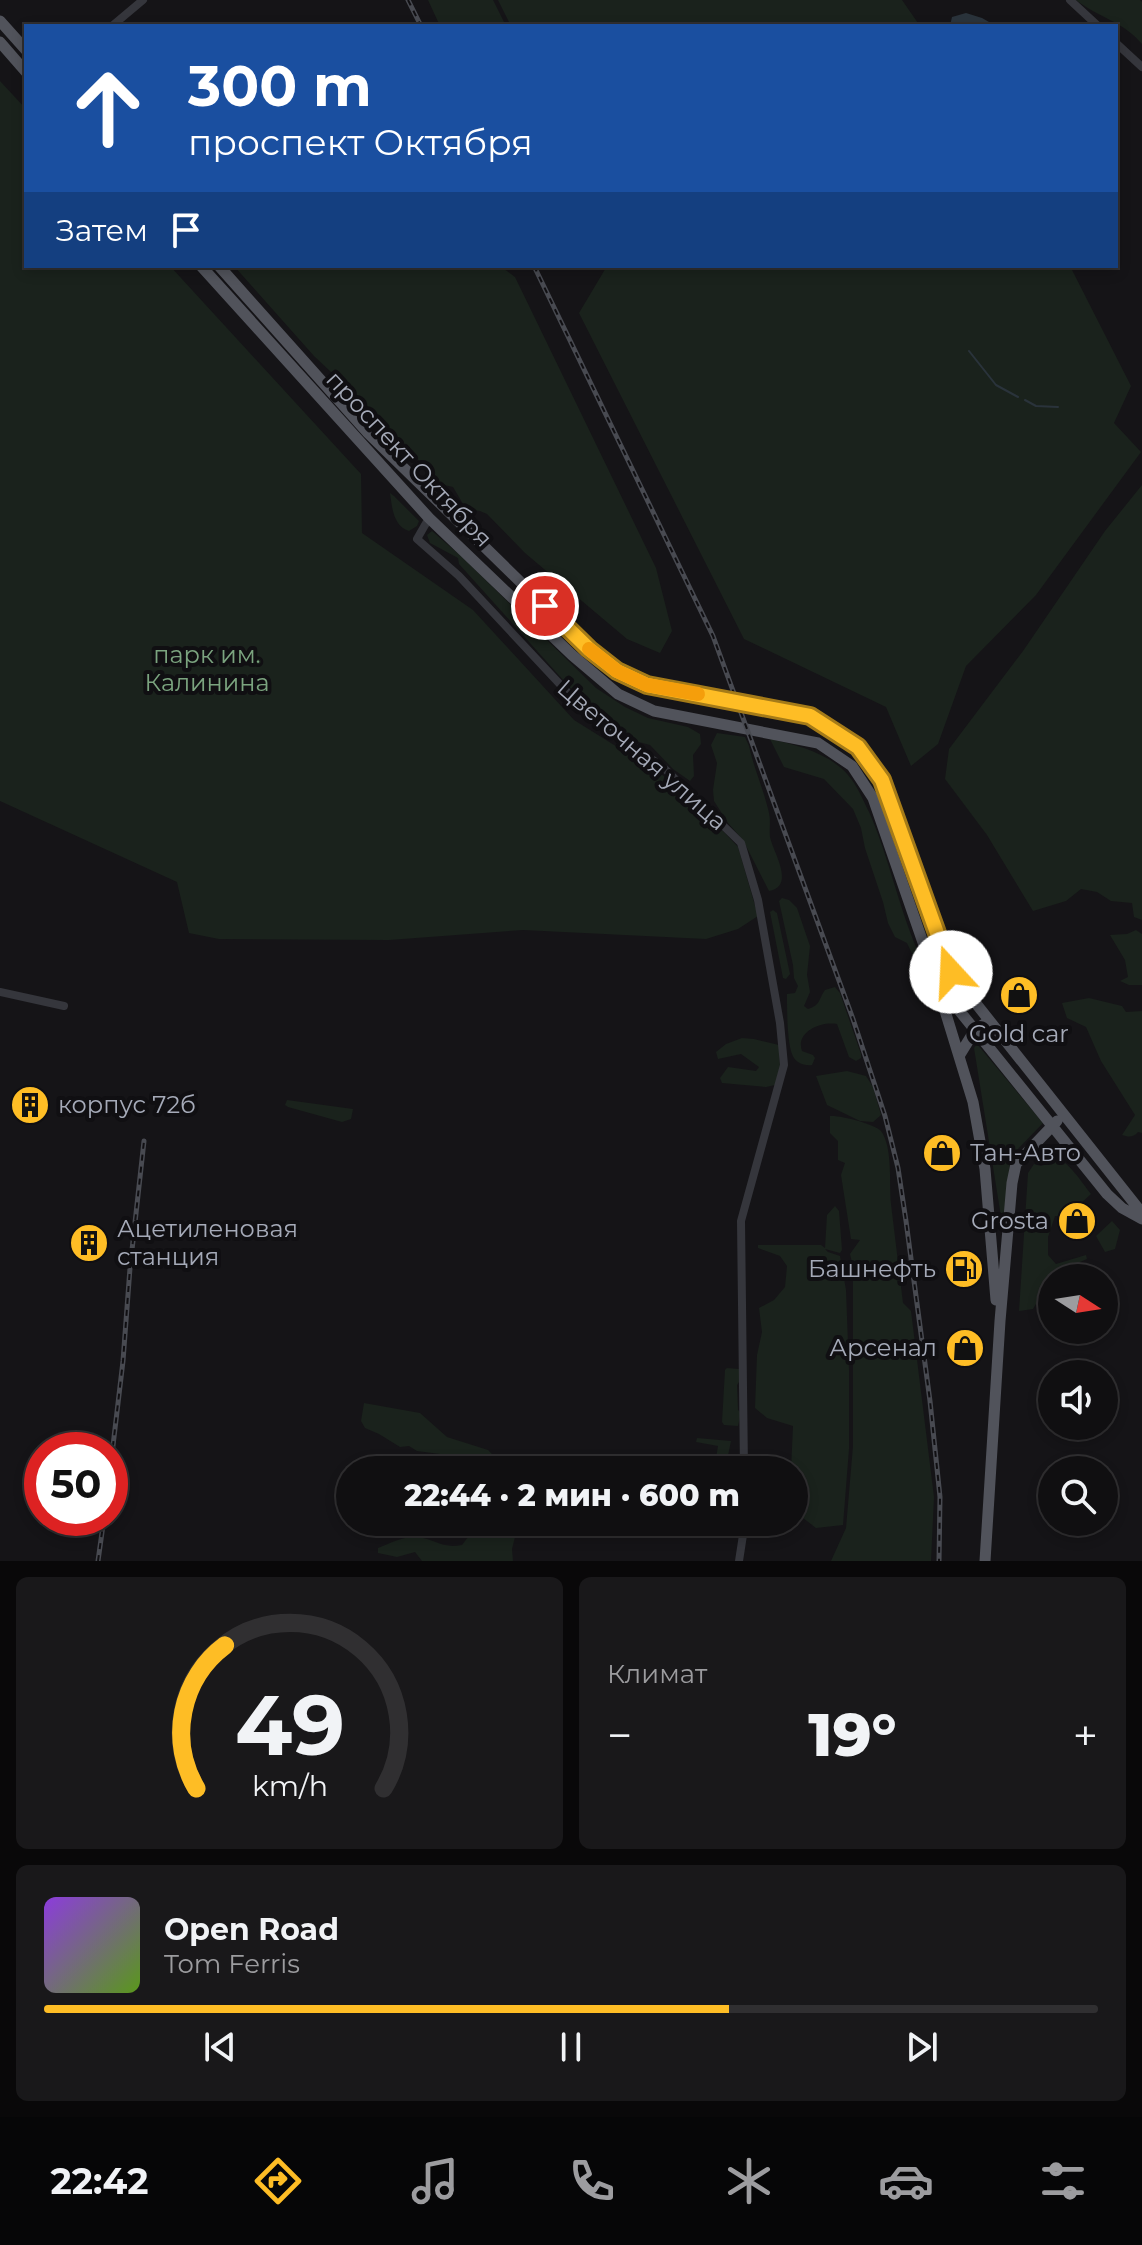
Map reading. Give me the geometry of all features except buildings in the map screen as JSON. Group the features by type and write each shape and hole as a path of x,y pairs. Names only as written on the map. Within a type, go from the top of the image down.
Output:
{"main road":[{"path":"0,21 24,48"},
{"path":"0,42 24,70"},
{"name":"проспект Октября","path":"203,268 429,518 572,655 618,694 654,711 818,743 852,766 873,798 937,983"},
{"name":"проспект Октября","path":"221,268 368,433 589,649 617,671 647,685 810,716 858,747 882,780 951,972 989,1021"},
{"path":"937,983 1107,1194 1122,1208 1142,1216"},
{"path":"937,983 973,1102 985,1169 1000,1321"},
{"path":"959,1056 975,1030 989,1021 1142,1216"},
{"path":"985,1561 1012,1183 1016,1164 1063,1116"}],"street":[{"path":"114,24 143,0"},
{"path":"1070,0 1096,24"},
{"path":"1118,45 1142,67"},
{"name":"Цветочная улица","path":"429,518 417,539 459,576 584,710 664,768 741,843 758,900 780,1023 784,1065 741,1221 744,1456"},
{"path":"0,992 64,1006"},
{"path":"739,1561 743,1536"}],"green space":[{"path":"428,0 493,0 505,24 439,24"},
{"path":"498,0 902,0 919,24 510,24"},
{"path":"1076,0 1140,0 1142,44 1127,30"},
{"name":"парк им. Калинина","path":"0,81 24,107 24,268 172,268 361,474 362,533 473,610 574,720 667,778 717,834 722,830 738,847 758,916 738,929 706,939 523,930 389,940 219,939 189,933 177,882 0,801"},
{"path":"236,268 503,268 515,277 656,568 672,631 660,653 627,639 525,553 487,514 466,509 453,487 440,484 382,420 314,356"},
{"path":"606,268 1071,268 1131,386 1114,423 1141,452 1036,595 966,666 938,744 911,766 886,707 744,639 579,313"},
{"path":"1142,485 1142,920 1134,917 1132,903 1111,901 1097,892 1081,889 1066,901 1033,911 987,835 945,779 949,749 1023,651 1105,531"},
{"path":"390,493 419,521 417,526 409,531 400,525 394,515"},
{"path":"432,531 596,688 648,718 688,727 700,734 701,744 693,755 694,776 690,781 673,769 650,745 635,741 590,710 459,564 458,558 430,543 427,535"},
{"path":"717,733 745,737 749,746 770,816 770,837 781,868 781,883 769,891 743,840 714,801 717,763 711,745"},
{"path":"770,739 822,756 840,767 851,779 876,830 921,958 914,958 907,943 895,937 888,923 853,809 824,779 784,767"},
{"path":"782,898 797,908 810,946 807,975 810,992 804,1006 808,1009 815,1006 825,990 835,987 840,993 861,1054 856,1061 849,1057 837,1024 817,1026 802,1038 802,1051 815,1058 812,1065 800,1063 793,1057 788,1033 787,994 795,993 798,986 779,901"},
{"path":"773,910 777,913 790,974 786,979 783,978 770,912"},
{"path":"1136,930 1142,934 1142,985 1129,985 1120,981 1128,977 1125,960 1110,935"},
{"path":"1089,998 1122,1006 1126,1012 1142,1011 1142,1133 1122,1135 1135,1115 1101,1061 1086,1027 1067,1018 1062,1003"},
{"path":"742,1038 779,1045 780,1067 775,1085 722,1083 720,1078 728,1067 756,1071 759,1067 741,1054 718,1059 716,1052"},
{"path":"977,1044 1043,1123 1014,1153 1010,1163 1003,1229 974,1048"},
{"path":"847,1071 866,1076 873,1087 881,1115 873,1122 860,1121 827,1105 816,1076"},
{"path":"287,1100 353,1109 351,1119 342,1122 288,1107 285,1105"},
{"path":"830,1116 857,1120 877,1128 887,1146 903,1303 911,1311 934,1497 931,1561 831,1561 846,1528 853,1446 853,1267 850,1254 860,1240 851,1239 841,1175 845,1163 838,1160 838,1141 830,1133"},
{"path":"1054,1156 1059,1159 1070,1167 1091,1194 1066,1217 1055,1216 1048,1237 1048,1255 1056,1264 1038,1264 1038,1301 1033,1309 1019,1311 1028,1173 1034,1164 1047,1164"},
{"path":"835,1206 839,1211 842,1250 840,1253 825,1249 840,1256 846,1290 849,1449 843,1525 816,1528 808,1522 808,1456 792,1456 793,1426 767,1418 755,1408 757,1355 762,1332 759,1308 774,1300 785,1287 787,1266 780,1256 758,1248 758,1245 821,1245 825,1248 827,1215"},
{"path":"1112,1221 1120,1230 1115,1249 1105,1252 1096,1236"},
{"path":"1086,1255 1087,1259 1077,1264 1056,1264"},
{"path":"727,1368 739,1369 738,1410 741,1413 738,1426 724,1425 722,1422"},
{"path":"364,1403 420,1413 447,1437 488,1450 493,1456 442,1456 417,1451 409,1446 400,1447 365,1428 361,1421"},
{"path":"697,1438 731,1441 728,1456 716,1456 718,1446 696,1442"},
{"path":"515,1536 513,1561 422,1561 415,1552 397,1557 378,1553 378,1548 412,1537 449,1546 462,1545 468,1537"}],"shaded area":[{"path":"966,13 992,24 950,24 952,17"}],"waterway":[{"path":"969,351 996,385 1018,397"},
{"path":"1025,400 1036,406 1058,407"}],"railway":[{"path":"408,0 420,24"},
{"path":"535,268 713,636 853,1019 885,1116 898,1168 930,1401 940,1497 939,1561"},
{"path":"115,1432 144,1141"},
{"path":"98,1561 101,1536"}],"slow traffic":[{"path":"589,649 617,671 647,685 698,694"}],"place":[{"name":"Gold car","path":"1019,995"},
{"name":"корпус 72б","path":"30,1105"},
{"name":"Тан-Авто","path":"942,1153"},
{"name":"Grosta","path":"1077,1221"},
{"name":"Ацетиленовая станция","path":"89,1243"},
{"name":"Башнефть","path":"964,1269"},
{"name":"Арсенал","path":"965,1348"}],"route":[{"path":"545,606 589,649 617,671 647,685 810,716 858,747 882,780 951,972"}]}
